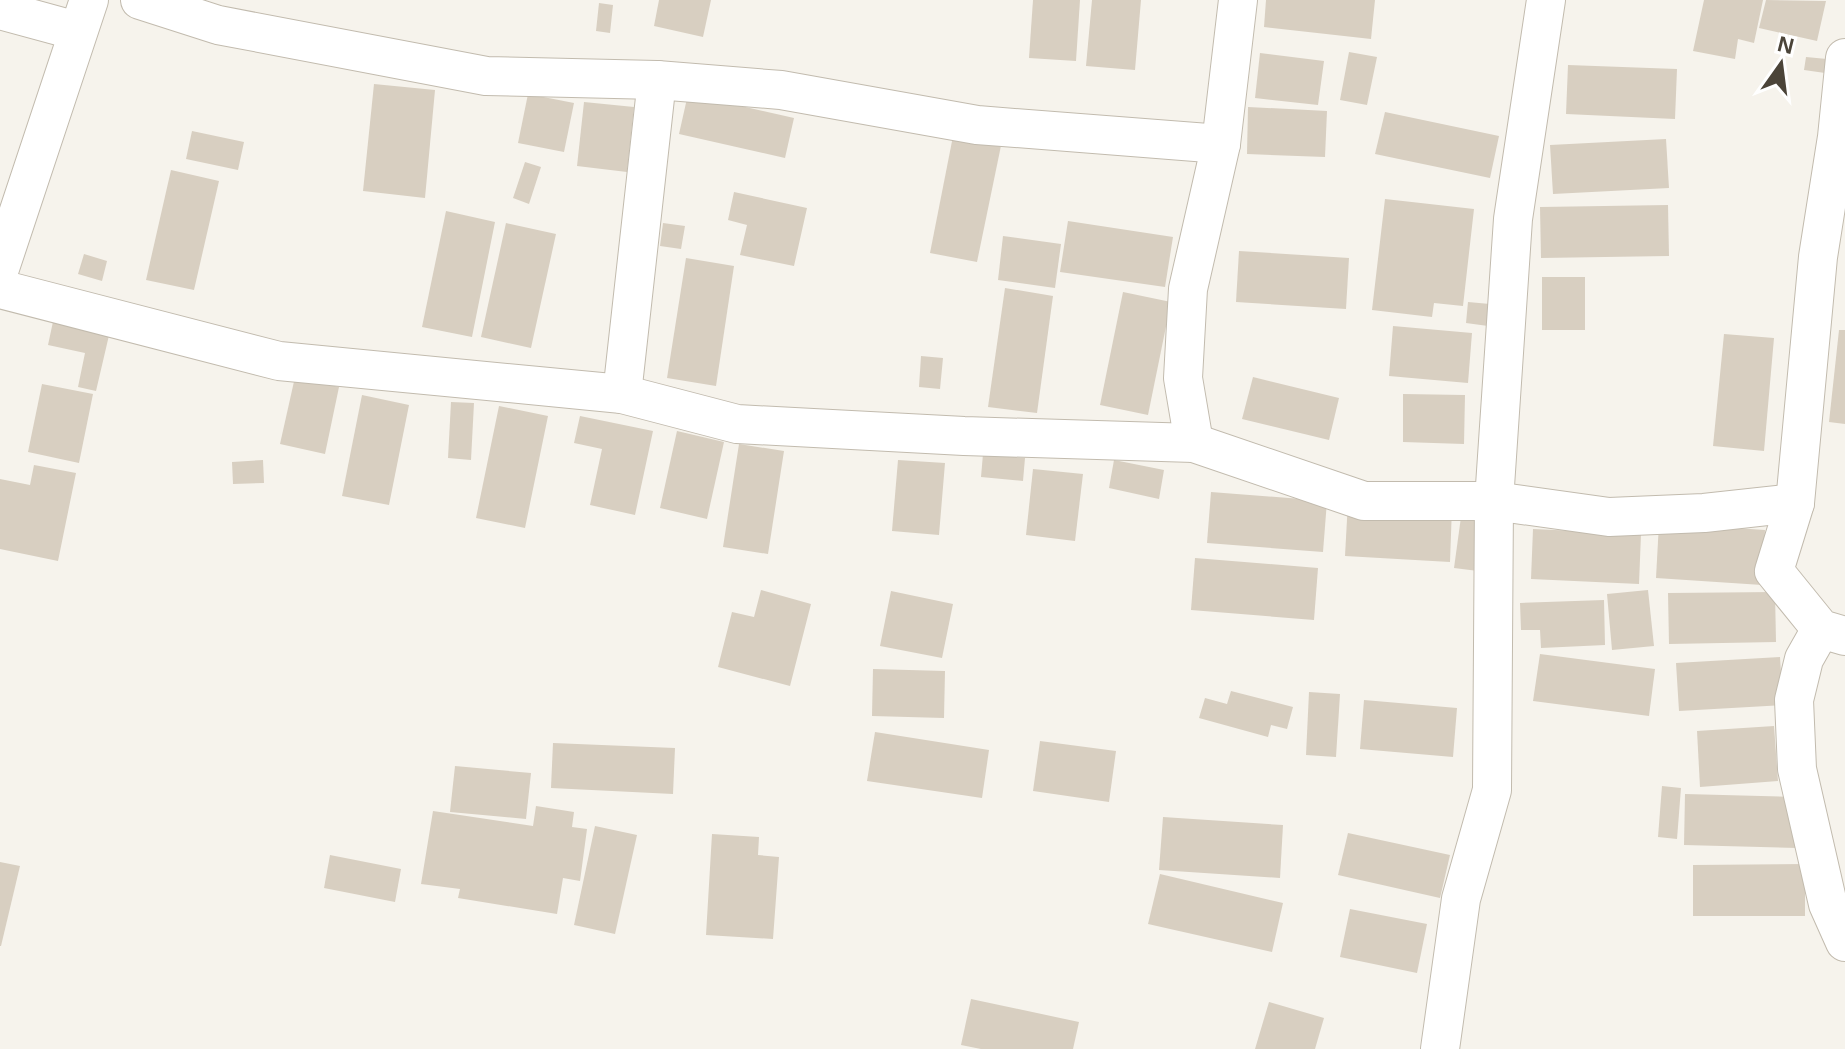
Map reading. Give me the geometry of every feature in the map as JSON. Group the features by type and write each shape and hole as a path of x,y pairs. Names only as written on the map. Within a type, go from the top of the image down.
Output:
{"street":[{"path":"140,0 218,25 486,76 657,80 781,90 977,125 1221,144"},
{"path":"1194,443 1183,378 1188,289 1221,144 1238,0"},
{"path":"1440,1049 1461,899 1492,790 1494,501 1513,219 1546,0"},
{"path":"0,10 83,15 0,268"},
{"path":"1845,58 1837,137 1818,257 1829,319 1795,503 1774,571 1833,633 1804,659 1794,700 1797,769 1828,904 1845,942"},
{"path":"622,394 657,80"},
{"path":"0,289 279,361 622,394 737,424 964,436 1194,443 1364,501 1494,501 1609,517 1704,513 1795,503"}],"building":[{"path":"659,0 711,0 703,37 654,26"},
{"path":"1033,0 1080,0 1076,61 1029,58"},
{"path":"1092,0 1141,0 1135,70 1086,66"},
{"path":"1266,0 1375,0 1371,39 1264,27"},
{"path":"1704,0 1763,0 1754,43 1738,39 1735,59 1693,51"},
{"path":"1766,0 1826,1 1817,41 1759,28"},
{"path":"599,3 613,5 610,33 596,31"},
{"path":"1349,52 1377,57 1367,105 1340,100"},
{"path":"1260,53 1324,61 1318,105 1255,98"},
{"path":"1806,57 1827,59 1825,73 1804,70"},
{"path":"1568,65 1677,69 1675,119 1566,114"},
{"path":"374,84 435,90 425,198 363,191"},
{"path":"528,94 574,103 564,152 518,143"},
{"path":"688,94 794,118 785,158 679,134"},
{"path":"584,102 634,107 627,172 577,166"},
{"path":"1248,107 1327,111 1325,157 1247,154"},
{"path":"1385,112 1499,136 1490,178 1375,154"},
{"path":"955,126 1003,136 977,262 930,253"},
{"path":"192,131 244,142 238,170 186,159"},
{"path":"1666,139 1669,188 1553,194 1550,145"},
{"path":"525,162 541,167 529,204 513,198"},
{"path":"171,170 219,181 194,290 146,280"},
{"path":"734,192 807,208 794,266 740,255 747,225 728,220"},
{"path":"1385,199 1474,209 1463,306 1434,303 1432,317 1372,310"},
{"path":"1668,205 1669,256 1541,258 1540,207"},
{"path":"446,211 495,222 472,337 422,327"},
{"path":"1068,221 1173,237 1165,287 1060,272"},
{"path":"506,223 556,234 531,348 481,337"},
{"path":"663,223 685,226 681,249 660,246"},
{"path":"1003,236 1061,244 1055,288 998,280"},
{"path":"1239,251 1349,258 1346,309 1236,302"},
{"path":"84,254 107,261 102,281 78,274"},
{"path":"686,258 734,266 716,386 667,378"},
{"path":"1542,277 1585,277 1585,330 1542,330"},
{"path":"1005,288 1053,296 1037,413 988,407"},
{"path":"1123,292 1171,302 1148,415 1100,405"},
{"path":"1468,302 1490,304 1488,326 1466,323"},
{"path":"54,317 110,331 96,391 78,387 85,353 48,345"},
{"path":"1393,326 1472,333 1468,383 1389,376"},
{"path":"1839,330 1845,330 1845,424 1829,422"},
{"path":"1724,334 1774,338 1764,451 1713,446"},
{"path":"921,356 943,358 940,389 919,387"},
{"path":"295,377 339,387 325,454 280,444"},
{"path":"1253,377 1339,398 1329,440 1242,419"},
{"path":"42,384 93,394 79,463 28,452"},
{"path":"1403,394 1465,395 1464,444 1403,442"},
{"path":"362,395 409,405 389,505 342,496"},
{"path":"451,402 474,403 471,460 448,458"},
{"path":"499,406 548,416 525,528 476,518"},
{"path":"580,416 653,431 635,515 590,505 602,449 574,443"},
{"path":"677,431 724,442 707,519 660,508"},
{"path":"739,444 784,451 768,554 723,547"},
{"path":"983,454 1025,458 1023,481 981,477"},
{"path":"263,460 264,483 233,484 232,462"},
{"path":"898,460 945,463 939,535 892,531"},
{"path":"1114,460 1164,470 1159,499 1109,488"},
{"path":"34,465 76,473 58,561 0,549 0,479 30,485"},
{"path":"1033,469 1083,474 1075,541 1026,535"},
{"path":"1211,492 1327,501 1323,552 1207,543"},
{"path":"1348,501 1452,507 1450,562 1345,556"},
{"path":"1461,517 1485,520 1478,571 1454,568"},
{"path":"1659,523 1765,530 1762,585 1656,578"},
{"path":"1533,529 1641,534 1639,584 1531,579"},
{"path":"1195,558 1318,568 1314,620 1191,610"},
{"path":"761,590 811,604 790,686 718,667 732,612 754,617"},
{"path":"1648,590 1654,646 1612,650 1607,594"},
{"path":"891,591 953,604 942,658 880,646"},
{"path":"1775,592 1776,642 1669,644 1668,593"},
{"path":"1604,600 1605,645 1541,648 1540,630 1521,630 1520,603"},
{"path":"1540,654 1655,669 1649,716 1533,701"},
{"path":"1780,657 1783,705 1679,711 1676,663"},
{"path":"873,669 945,671 944,718 872,716"},
{"path":"1231,691 1293,707 1287,729 1271,725 1268,737 1199,718 1205,698 1227,704"},
{"path":"1309,692 1340,694 1336,757 1306,755"},
{"path":"1364,700 1457,708 1453,757 1360,749"},
{"path":"1774,726 1778,781 1700,787 1697,731"},
{"path":"875,732 989,750 982,798 867,781"},
{"path":"1040,741 1116,751 1109,802 1033,791"},
{"path":"553,743 675,748 673,794 551,788"},
{"path":"455,766 531,773 526,819 450,812"},
{"path":"1662,786 1681,788 1677,839 1658,837"},
{"path":"1685,794 1798,797 1797,848 1684,845"},
{"path":"536,806 574,812 572,827 587,829 580,881 563,878 557,914 458,898 460,889 421,884 433,811 533,826"},
{"path":"1163,817 1283,825 1280,878 1159,870"},
{"path":"595,826 637,835 615,934 574,925"},
{"path":"1348,833 1450,855 1440,898 1338,875"},
{"path":"712,834 759,837 758,855 779,857 773,939 706,935"},
{"path":"330,855 401,869 395,902 324,888"},
{"path":"0,862 20,866 1,946 0,946"},
{"path":"1805,864 1805,916 1693,916 1693,865"},
{"path":"1160,874 1283,903 1272,952 1148,924"},
{"path":"1350,909 1427,924 1417,973 1340,957"},
{"path":"971,999 1079,1022 1073,1049 981,1049 961,1045"},
{"path":"1269,1002 1324,1018 1315,1049 1255,1049"}]}
